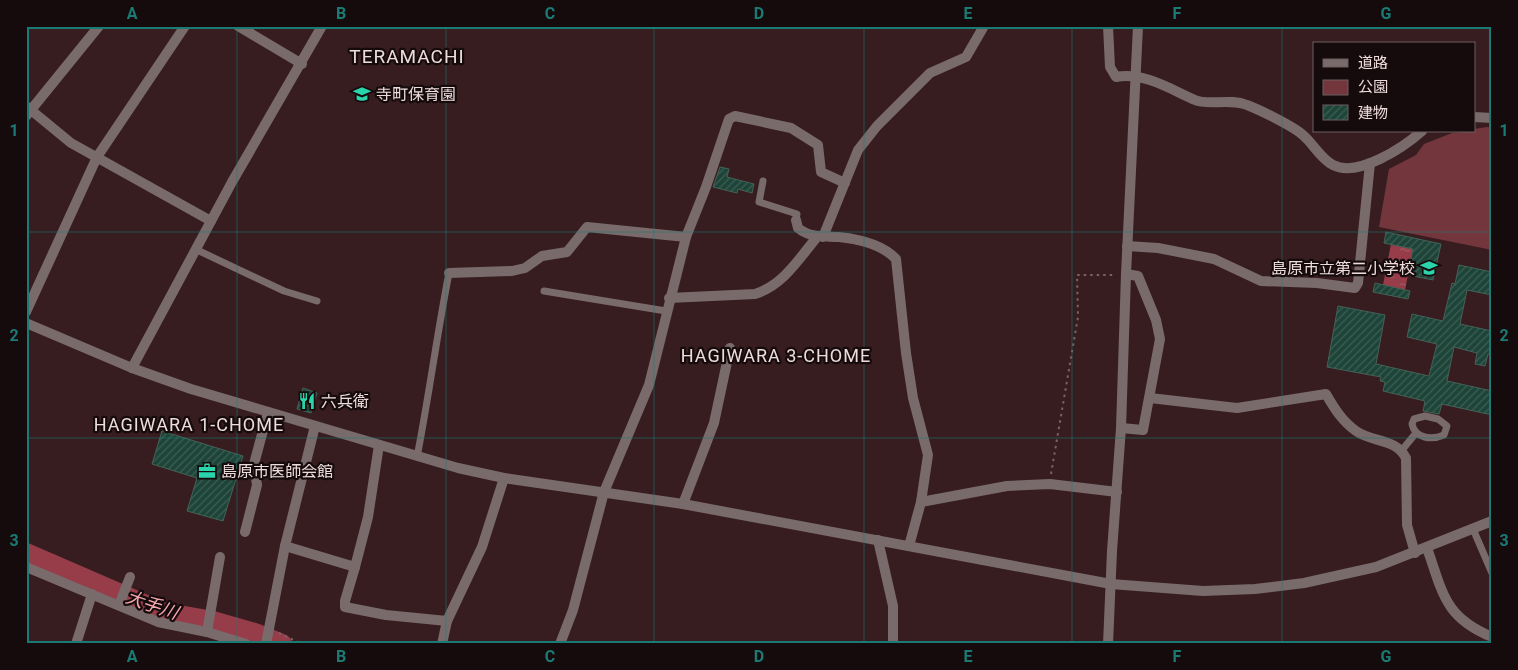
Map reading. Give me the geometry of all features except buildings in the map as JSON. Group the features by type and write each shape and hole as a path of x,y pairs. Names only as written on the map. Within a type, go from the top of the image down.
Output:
{"street":[{"path":"98,26 28,111 71,143 211,221"},
{"path":"26,312 97,157 185,26"},
{"path":"238,26 302,64"},
{"path":"132,368 195,249 322,26"},
{"path":"669,298 754,294 766,290 783,278 820,237 858,150 877,126 930,73 966,57 984,26"},
{"path":"1108,26 1110,67 1116,77 1136,76 1177,90 1197,101 1222,100 1246,104 1296,129 1332,165 1357,167 1370,163 1402,148 1421,132"},
{"path":"1108,644 1121,428 1127,246 1138,26"},
{"path":"560,644 573,610 604,492 649,385 669,298 686,237 730,117 795,130 804,138 818,145 821,172 845,183"},
{"path":"1476,117 1492,118"},
{"path":"1127,246 1158,248 1214,259 1261,281 1317,283 1355,288 1358,283 1370,163"},
{"path":"796,220 798,228 802,232 820,237 841,238 873,245 890,253 896,259 913,398 928,456 921,502 909,546"},
{"path":"449,273 525,268 542,256 566,252 587,227 686,237"},
{"path":"1121,428 1143,430 1158,351 1159,332 1138,276 1126,274"},
{"path":"26,323 132,368 191,389 417,457 504,478 683,504 1111,584 1203,591 1280,587 1349,574 1415,553 1492,521"},
{"path":"683,504 714,422 730,348"},
{"path":"1150,398 1237,408 1326,394 1335,410 1355,430 1369,439 1394,444 1402,450 1406,458 1407,525 1415,553"},
{"path":"245,532 257,485 254,464 268,412"},
{"path":"266,644 285,546 315,426"},
{"path":"379,445 368,517 345,607 386,615 447,621"},
{"path":"442,644 447,621 482,547 504,478"},
{"path":"921,502 1007,486 1050,484 1117,492"},
{"path":"878,540 893,606 893,644"},
{"path":"285,546 355,567"},
{"path":"1427,548 1445,600 1453,612 1464,623 1492,637"},
{"path":"207,630 220,557"},
{"path":"26,567 120,604 158,622 207,630 246,644"},
{"path":"120,604 130,577"},
{"path":"76,644 92,594"}],"lane":[{"path":"763,181 759,202 797,214 796,220"},
{"path":"195,249 284,291 317,301"},
{"path":"417,457 431,389 435,349 449,273"},
{"path":"544,292 666,311"},
{"path":"1432,416 1447,426 1444,435 1439,437 1427,438 1416,433 1412,424 1418,417 1432,416"},
{"path":"1402,450 1416,433"},
{"path":"1473,529 1491,568"}],"path":[{"path":"1050,484 1078,317 1078,275 1126,274"},
{"path":"269,629 302,644"}],"green space":[{"path":"1492,128 1492,250 1379,227 1389,169 1416,155 1424,144 1452,133 1476,132 1476,129"}],"water":[{"path":"1391,244 1413,249 1405,290 1383,285"}],"waterway":[{"name":"大手川","path":"26,553 162,612 213,621 255,633 282,644"}],"place":[{"name":"寺町保育園","path":"362,94"},
{"name":"島原市立第二小学校","path":"1429,268"},
{"name":"六兵衛","path":"307,401"},
{"name":"島原市医師会館","path":"207,471"}],"district":[{"name":"TERAMACHI","path":"407,56"},
{"name":"HAGIWARA 3-CHOME","path":"776,356"},
{"name":"HAGIWARA 1-CHOME","path":"189,425"}]}
